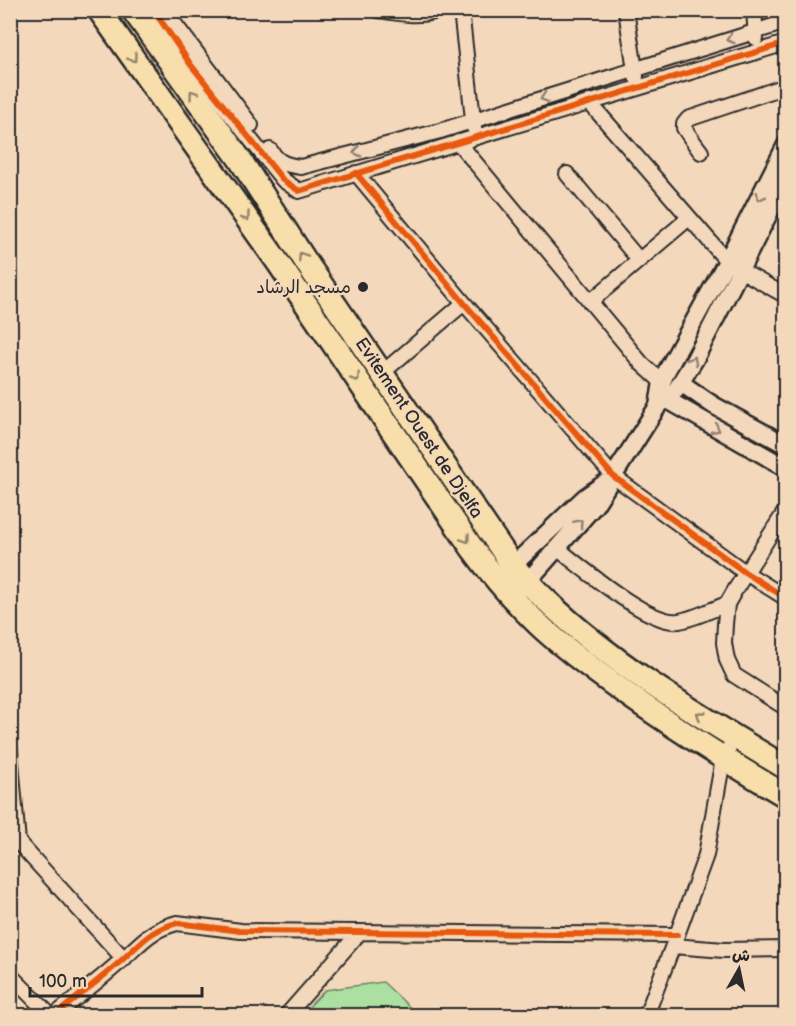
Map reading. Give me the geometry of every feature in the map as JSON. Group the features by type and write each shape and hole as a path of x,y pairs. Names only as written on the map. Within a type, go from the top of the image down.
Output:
{"highway":[{"path":"99,10 277,261 472,548 512,576 512,598 575,656 620,689 723,759 786,796"},
{"name":"Evitement Ouest de Djelfa","path":"152,14 239,158 308,265 476,513 512,576 650,683 786,768"}],"street":[{"path":"378,10 425,15 442,10"},
{"path":"461,10 475,137"},
{"path":"626,10 638,87"},
{"path":"754,10 757,51"},
{"path":"152,14 278,161 301,167 440,131 786,22"},
{"path":"152,14 283,180 298,191 786,43"},
{"path":"702,152 684,128 688,120 786,86"},
{"path":"589,102 689,218 733,265 786,296"},
{"path":"458,142 642,364 662,382"},
{"path":"512,576 557,549 595,505 662,403 681,383 784,150"},
{"path":"356,173 611,479 746,573 786,598"},
{"path":"567,174 639,260"},
{"path":"662,403 662,382 786,180"},
{"path":"590,302 689,218"},
{"path":"382,373 464,303"},
{"path":"681,383 713,405 786,445"},
{"path":"662,403 786,468"},
{"path":"512,576 585,497 611,479"},
{"path":"786,510 727,604 724,624 727,660 734,675 786,708"},
{"path":"557,549 619,596 665,620 678,621 727,604"},
{"path":"646,1016 706,855 723,759 735,737"},
{"path":"10,751 14,842 124,959"},
{"path":"10,975 53,1016 124,959 141,941 154,932 177,923 241,931 534,935 675,941 724,950 786,949"},
{"path":"286,1016 360,932"}],"green space":[{"path":"383,982 418,1015 301,1015 325,990"}],"cycle path":[{"path":"157,15 191,65 283,180 299,191 786,43"},
{"path":"356,173 613,476 746,573 786,598"},
{"path":"54,1016 147,937 177,923 241,931 677,935"}],"place":[{"name":"مسجد الرشاد","path":"363,287"}]}
